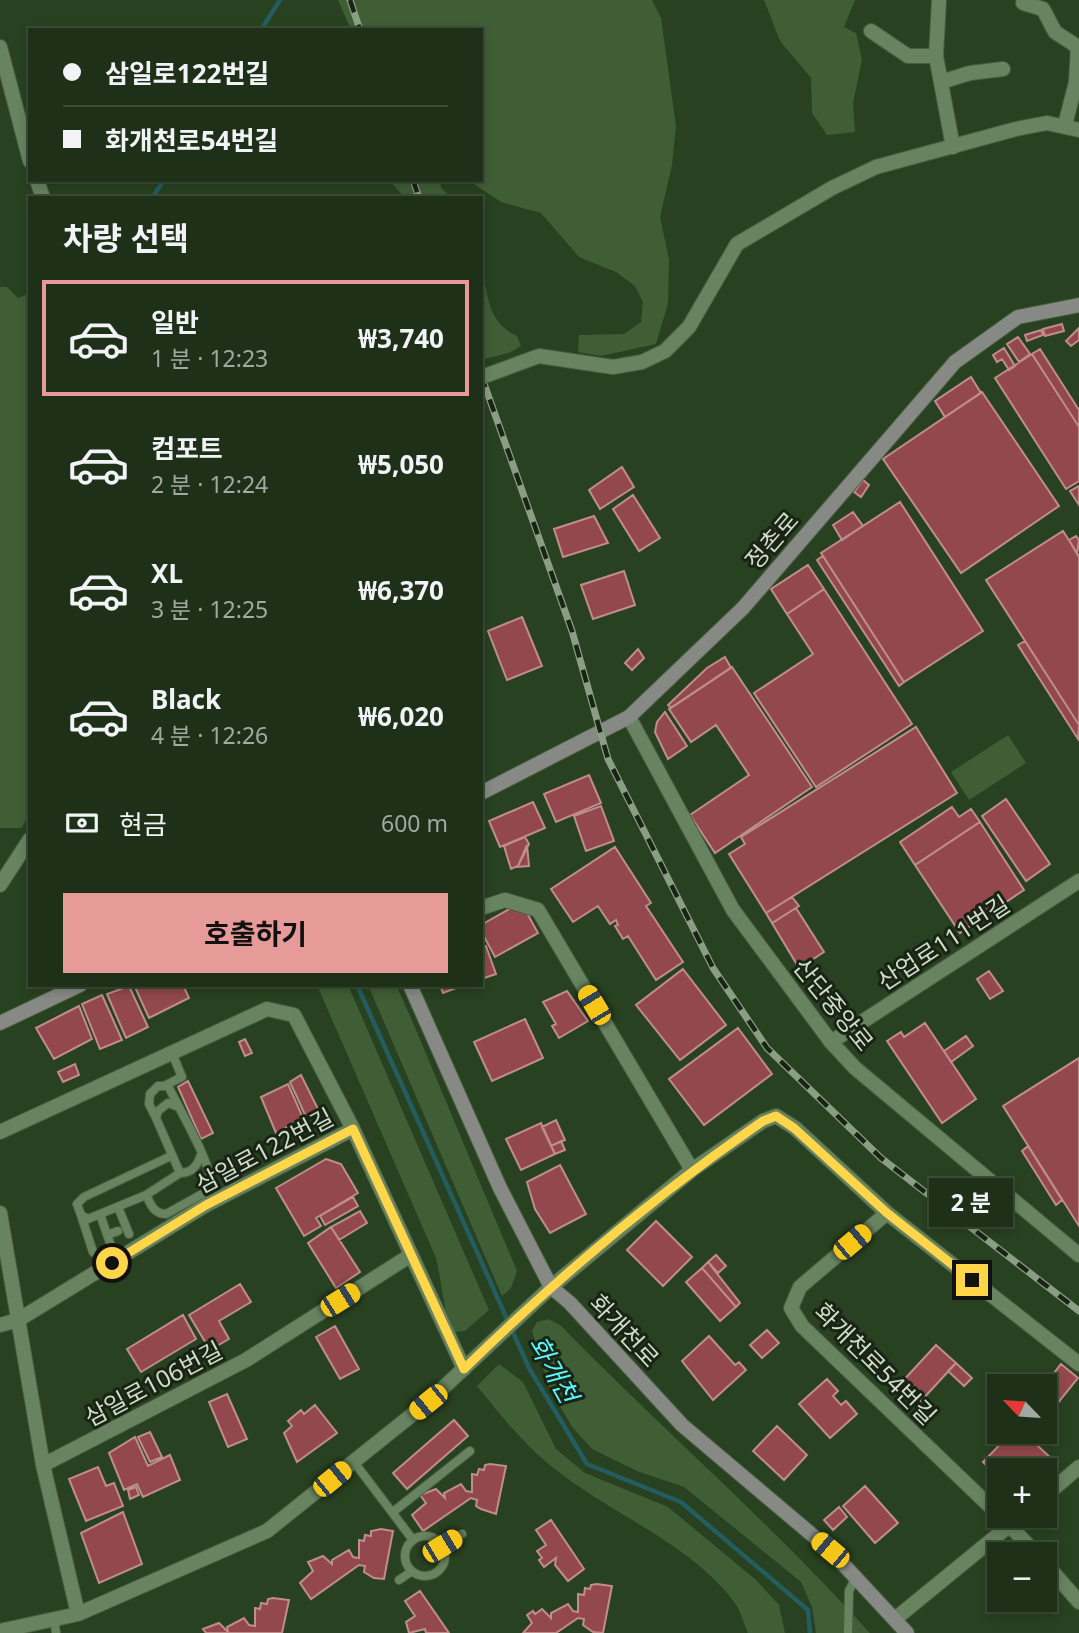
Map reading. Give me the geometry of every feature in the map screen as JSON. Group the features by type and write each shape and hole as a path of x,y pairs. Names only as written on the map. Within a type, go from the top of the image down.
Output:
{"main road":[{"name":"정촌로","path":"483,792 629,717 743,608 955,362 1018,317 1079,305"},
{"path":"0,1023 76,987"},
{"name":"화개천로","path":"411,987 546,1292 570,1303 682,1425 830,1550 906,1633"}],"street":[{"path":"939,0 936,56 953,147"},
{"path":"486,375 539,356 613,367 642,362 666,351 689,327 737,244 832,188 876,167 1047,123 1072,127 1078,47 1055,32 1043,9 1023,4"},
{"path":"870,31 908,56 936,56"},
{"path":"0,47 28,153"},
{"path":"940,82 970,73 1003,69"},
{"name":"산단중앙로","path":"629,717 733,910 831,1042 855,1068 1079,1255"},
{"path":"0,885 28,842"},
{"name":"산업로111번길","path":"831,1042 1079,881"},
{"path":"483,907 505,900 538,910 692,1170"},
{"path":"0,1132 267,1009 293,1015 353,1129 464,1369"},
{"path":"0,1631 55,1626 267,1531 428,1402 546,1292 692,1170 763,1121 776,1116 794,1128 887,1213 1079,1364"},
{"name":"삼일로122번길","path":"0,1325 18,1320 206,1205 353,1129"},
{"path":"0,1213 43,1465 78,1614"},
{"name":"화개천로54번길","path":"887,1213 800,1287 791,1308 802,1326 987,1498"},
{"name":"삼일로106번길","path":"43,1465 246,1360 411,1255"},
{"path":"1057,1486 1079,1467"},
{"path":"895,1619 997,1528"},
{"name":"화개천로54번길","path":"1016,1528 1027,1542"},
{"path":"1057,1577 1079,1602"}],"lane":[{"path":"172,1053 182,1077 164,1086 158,1086 150,1094 149,1104 180,1173"},
{"path":"146,1195 153,1209 166,1214 211,1189 209,1173 172,1091 164,1086"},
{"path":"156,1118 158,1111 168,1103 179,1107"},
{"path":"194,1169 201,1155"},
{"path":"93,1252 77,1204 84,1197 171,1156"},
{"path":"81,1215 88,1219 118,1207 146,1195 180,1173 194,1169 209,1173"},
{"path":"118,1207 129,1234"},
{"path":"100,1214 103,1236 111,1246"},
{"path":"89,1241 126,1226"},
{"path":"393,1512 470,1451"},
{"path":"354,1462 413,1540"},
{"path":"442,1546 462,1534"},
{"path":"413,1540 432,1537 442,1546 444,1559 439,1570 443,1581"},
{"path":"413,1540 405,1555 412,1571 423,1576 439,1570"},
{"path":"399,1580 412,1571"},
{"path":"848,1633 849,1591 856,1577"}],"green space":[{"path":"338,0 652,0 661,18 676,126 672,165 660,217 669,259 668,303 656,344 601,356 578,352 579,335 624,334 641,322 643,302 635,286 616,272 579,257 541,213 501,202 471,182 483,182 483,28 350,28"},
{"path":"764,0 855,0 844,27 856,33 862,60 853,103 855,132 827,135 812,113 811,78 780,41"},
{"path":"391,182 440,182 441,188 450,196 403,196"},
{"path":"483,273 494,315 499,323 517,336 521,346 509,353 484,359"},
{"path":"0,287 7,287 18,298 28,294 28,815 22,828 0,828"},
{"path":"1008,735 1026,763 969,800 951,772"},
{"path":"318,987 349,987 489,1310 465,1331 452,1332 436,1258"},
{"path":"369,987 397,987 411,1018 517,1271 511,1288 502,1296"},
{"path":"548,1319 560,1325 756,1516 870,1633 816,1633 812,1607 801,1582 684,1487 637,1471 592,1449 573,1428 550,1390 532,1331 537,1322"},
{"path":"499,1364 523,1382 556,1449 585,1473 668,1507 756,1580 779,1605 785,1633 748,1633 735,1603 698,1565 654,1533 585,1490 539,1455 517,1434 477,1386"}],"building":[{"path":"1062,324 1064,331 1045,336 1043,329"},
{"path":"1079,328 1079,340 1071,346 1066,341"},
{"path":"1041,330 1043,335 1027,341 1025,335"},
{"path":"1018,337 1030,354 1019,362 1007,344"},
{"path":"1004,348 1015,366 1009,370 1002,359 997,362 993,355"},
{"path":"1040,349 1079,410 1079,427 1032,354"},
{"path":"1032,354 1079,427 1079,481 1066,489 995,378"},
{"path":"971,377 981,393 945,417 935,401"},
{"path":"982,392 1059,506 961,573 883,459"},
{"path":"622,467 634,487 600,509 589,490"},
{"path":"863,480 869,485 861,497 854,492"},
{"path":"1079,486 1079,505 1070,491"},
{"path":"633,495 660,538 639,551 613,509"},
{"path":"900,502 983,631 904,682 821,553"},
{"path":"853,512 863,526 842,540 833,525"},
{"path":"594,516 608,543 563,557 554,529"},
{"path":"1063,531 1079,556 1079,725 986,580"},
{"path":"1076,536 1079,540 1077,554 1069,540"},
{"path":"823,556 904,682 899,686 817,560"},
{"path":"808,565 824,589 787,614 771,589"},
{"path":"624,571 635,605 593,619 581,585"},
{"path":"824,589 912,724 816,787 754,693 813,654 787,614"},
{"path":"522,617 542,666 507,680 488,631"},
{"path":"1025,641 1079,725 1078,739 1018,645"},
{"path":"638,649 644,658 632,670 625,663"},
{"path":"725,657 731,668 671,708 668,705 707,668"},
{"path":"732,667 812,787 715,853 690,815 749,775 716,725 691,742 669,709"},
{"path":"665,712 687,746 668,759 655,732 657,722"},
{"path":"916,727 957,793 766,913 729,854 745,844 741,837"},
{"path":"589,775 601,803 556,822 544,794"},
{"path":"1006,799 1050,864 1026,881 982,816"},
{"path":"533,802 545,828 500,847 489,821"},
{"path":"601,806 614,841 586,851 574,816"},
{"path":"952,807 959,817 971,809 980,822 915,865 900,842"},
{"path":"980,822 1024,890 960,933 915,865"},
{"path":"525,837 529,844 518,866 511,869 504,846"},
{"path":"527,845 529,866 516,867 518,866"},
{"path":"615,847 651,903 646,906 683,962 656,980 628,936 623,939 615,926 618,925 616,920 610,924 598,906 573,922 551,889"},
{"path":"792,897 799,906 772,923 766,913"},
{"path":"513,907 527,913 538,933 495,957 483,935 483,924"},
{"path":"796,908 824,952 799,968 772,923"},
{"path":"486,946 496,974 483,978 483,947"},
{"path":"683,969 726,1025 680,1060 636,1005"},
{"path":"989,971 1003,991 990,999 977,979"},
{"path":"129,987 148,1027 126,1038 107,994"},
{"path":"135,987 184,987 189,998 149,1018"},
{"path":"441,987 459,987 443,993"},
{"path":"567,991 588,1021 559,1038 552,1026 556,1024 543,1002"},
{"path":"102,995 122,1040 100,1049 82,1004"},
{"path":"79,1006 92,1039 54,1059 36,1028"},
{"path":"525,1019 543,1058 492,1081 474,1042"},
{"path":"925,1023 976,1099 942,1123 887,1041 901,1032 904,1037"},
{"path":"738,1028 772,1074 704,1125 669,1079"},
{"path":"966,1036 973,1046 951,1062 944,1051"},
{"path":"245,1039 252,1053 245,1056 239,1042"},
{"path":"1079,1058 1079,1226 1003,1106"},
{"path":"75,1064 79,1075 63,1082 58,1072"},
{"path":"301,1075 319,1111 306,1117 290,1082"},
{"path":"188,1081 213,1133 201,1139 178,1087"},
{"path":"288,1084 303,1118 276,1133 261,1097"},
{"path":"556,1120 565,1140 551,1146 542,1127"},
{"path":"541,1123 555,1154 521,1170 506,1139"},
{"path":"561,1141 565,1150 555,1154 551,1146"},
{"path":"1028,1146 1062,1200 1056,1205 1022,1151"},
{"path":"326,1159 341,1164 358,1193 316,1218 321,1226 304,1236 276,1188"},
{"path":"560,1165 586,1214 550,1233 535,1209 527,1182"},
{"path":"353,1197 358,1206 325,1225 320,1216"},
{"path":"360,1211 367,1223 339,1240 331,1227"},
{"path":"656,1221 692,1257 663,1286 627,1250"},
{"path":"331,1227 360,1272 336,1288 308,1243"},
{"path":"716,1255 726,1266 718,1273 708,1262"},
{"path":"708,1262 740,1303 736,1307 702,1268"},
{"path":"702,1268 736,1307 720,1321 686,1282"},
{"path":"240,1284 251,1302 219,1321 229,1339 210,1350 189,1315"},
{"path":"183,1315 196,1339 141,1372 127,1349"},
{"path":"335,1326 359,1369 340,1379 316,1337"},
{"path":"767,1330 779,1343 762,1358 750,1345"},
{"path":"709,1336 735,1365 739,1362 746,1370 713,1400 682,1361"},
{"path":"936,1345 956,1363 921,1401 901,1383"},
{"path":"956,1363 972,1378 964,1386 948,1371"},
{"path":"1061,1364 1078,1378 1057,1404 1057,1374 1053,1374"},
{"path":"827,1379 838,1391 833,1396 841,1405 846,1401 857,1414 830,1438 799,1404"},
{"path":"227,1394 247,1439 228,1447 209,1402"},
{"path":"315,1405 337,1433 297,1462 284,1433 292,1426 288,1421 301,1410 304,1414"},
{"path":"454,1420 468,1436 407,1489 393,1473"},
{"path":"777,1426 807,1455 784,1480 753,1451"},
{"path":"150,1432 162,1457 150,1462 138,1437"},
{"path":"135,1437 148,1466 170,1455 180,1480 143,1497 137,1484 124,1490 109,1453"},
{"path":"1000,1444 1036,1444 1051,1458 987,1458 987,1466 983,1462"},
{"path":"485,1465 506,1466 496,1514 476,1506 477,1500 471,1498 423,1531 412,1515 426,1503 420,1495 436,1489 445,1498 444,1493 461,1484 466,1491 472,1492 472,1474 477,1475 479,1469 484,1470"},
{"path":"98,1467 106,1486 114,1483 123,1506 86,1521 69,1479"},
{"path":"865,1486 898,1523 875,1543 843,1506"},
{"path":"136,1487 139,1495 130,1499 128,1490"},
{"path":"839,1507 847,1517 833,1530 824,1520"},
{"path":"123,1512 142,1564 99,1583 81,1533"},
{"path":"551,1520 584,1569 568,1581 555,1565 556,1558 544,1567 539,1560 542,1558 537,1551 546,1545 536,1530"},
{"path":"371,1531 393,1531 384,1579 374,1578 364,1572 365,1566 359,1565 311,1599 300,1583 313,1571 308,1562 323,1556 332,1564 332,1560 349,1550 353,1557 359,1558 359,1540 364,1541 365,1535 371,1536"},
{"path":"591,1585 612,1586 603,1633 593,1632 583,1625 584,1619 578,1618 556,1633 523,1633 532,1623 527,1615 533,1611 535,1614 542,1609 551,1618 551,1613 568,1604 573,1611 578,1612 578,1594 584,1595 585,1588 590,1589"},
{"path":"420,1591 449,1633 426,1633 425,1629 409,1633 406,1622 415,1616 405,1601"},
{"path":"268,1599 289,1600 282,1633 206,1633 203,1629 219,1623 228,1632 227,1627 244,1618 249,1625 255,1626 255,1608 260,1609 261,1603 267,1604"}],"waterway":[{"name":"화개천","path":"262,28 280,0"},
{"name":"화개천","path":"153,196 163,182"},
{"name":"화개천","path":"358,987 529,1368 587,1464 681,1502 808,1610 810,1633"}],"railway":[{"path":"350,0 359,28"},
{"path":"414,182 418,196"},
{"path":"483,381 572,631 608,759 713,968 767,1048 881,1158 1079,1311"}],"route":[{"path":"112,1263 206,1205 353,1129 464,1369 551,1287 692,1170 763,1121 776,1116 794,1128 887,1213 972,1280"}]}
